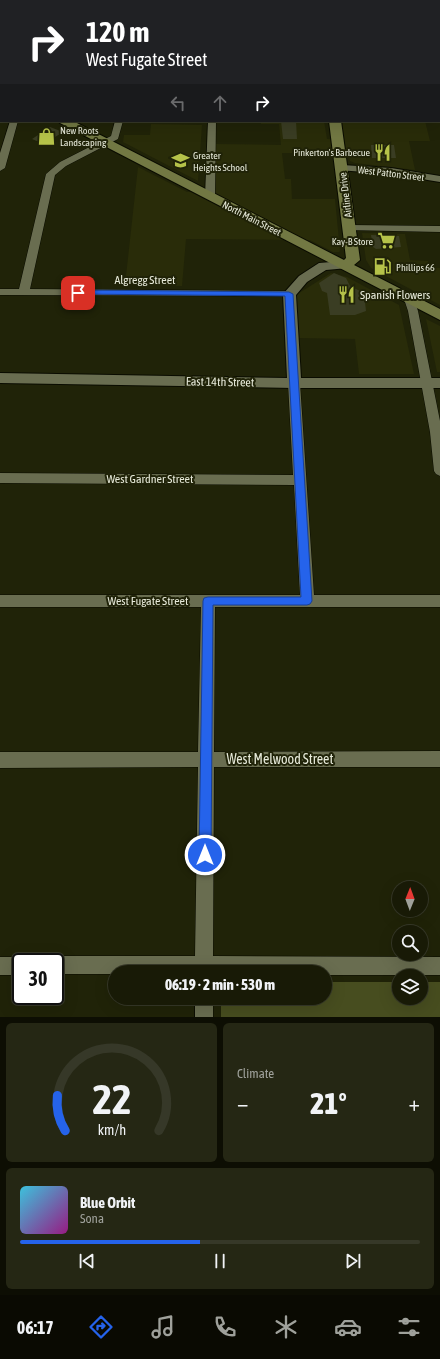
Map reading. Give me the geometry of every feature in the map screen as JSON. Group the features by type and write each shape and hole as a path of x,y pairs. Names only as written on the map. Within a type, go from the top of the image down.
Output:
{"main road":[{"name":"North Main Street","path":"66,122 440,315"},
{"name":"Airline Drive","path":"335,122 353,260 344,265"}],"street":[{"path":"0,164 14,122"},
{"path":"24,292 51,174 63,164 115,137 118,122"},
{"path":"210,197 212,122"},
{"name":"West Patton Street","path":"342,168 391,171 440,179"},
{"path":"349,228 440,229"},
{"path":"307,601 289,294 303,279 323,266 344,265"},
{"name":"Algregg Street","path":"0,292 289,294"},
{"path":"409,299 433,383 440,472"},
{"name":"East 14th Street","path":"0,378 433,383"},
{"name":"West Gardner Street","path":"0,478 300,480"},
{"name":"West Fugate Street","path":"0,600 440,601"},
{"path":"204,965 208,601"},
{"name":"West Melwood Street","path":"0,760 440,759"},
{"path":"0,966 12,966"},
{"path":"64,966 108,967"},
{"path":"332,967 440,966"},
{"path":"204,1005 204,1017"}],"shaded area":[{"path":"261,122 324,122 327,139 344,140 342,122 425,122 430,141 409,141 415,170 355,163 350,161 348,153 282,153 285,179 291,179 292,199 335,199 339,252 333,252 310,240 186,239 182,286 125,285 138,167 187,192 214,192 215,144 281,145 279,124 261,124"},
{"name":"Greater Heights School","path":"151,124 202,125 198,181 123,142 124,135 150,135"},
{"path":"362,233 405,234 410,260 428,261 429,267 440,268 440,305 371,268 366,260"},
{"path":"331,273 347,277 399,305 414,374 359,374 355,339 298,338 296,295"},
{"path":"426,319 440,326 440,372 437,372"},
{"path":"332,982 392,982 392,1005 428,1005 428,982 440,982 440,1017 221,1017 221,1005 332,1005"}],"building":[{"path":"281,122 296,122 297,139 283,139"},
{"name":"New Roots Landscaping","path":"50,127 63,132 44,144 32,139"},
{"name":"Pinkerton's Barbecue","path":"371,145 394,145 396,158 372,158"},
{"name":"Kay-B Store","path":"371,235 399,236 401,247 376,249 373,247"},
{"name":"Spanish Flowers","path":"334,273 346,278 350,286 364,293 366,311 355,315 330,315 327,293 322,291 319,283"}],"place":[{"name":"New Roots Landscaping","path":"47,136"},
{"name":"Pinkerton's Barbecue","path":"383,152"},
{"name":"Greater Heights School","path":"180,161"},
{"name":"Kay-B Store","path":"386,241"},
{"name":"Phillips 66","path":"383,267"},
{"name":"Spanish Flowers","path":"347,295"}],"route":[{"path":"78,293 289,294 307,601 208,601 205,855"}]}
